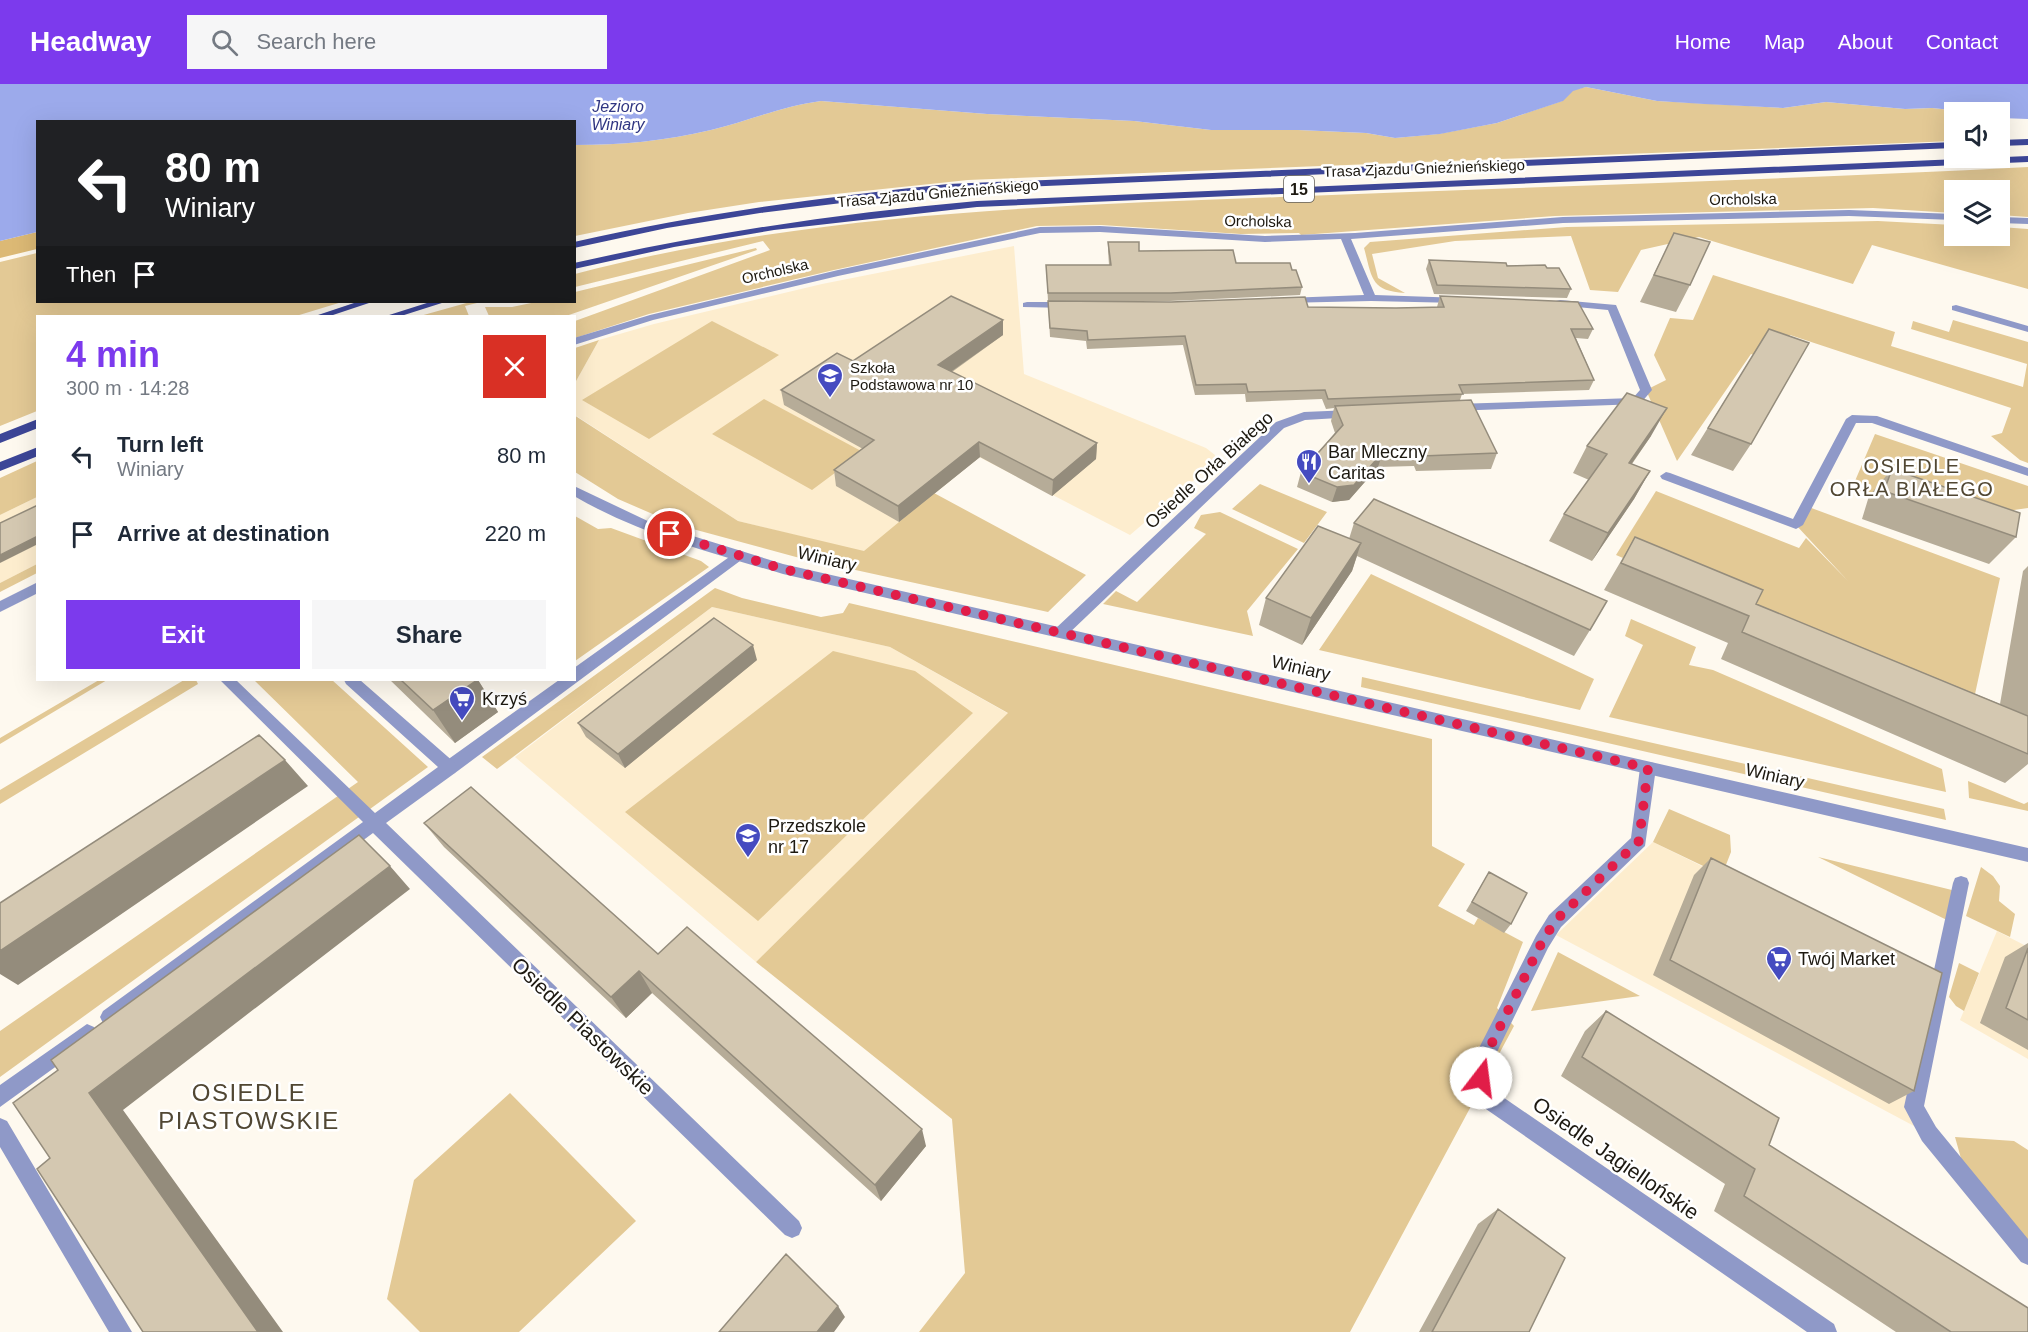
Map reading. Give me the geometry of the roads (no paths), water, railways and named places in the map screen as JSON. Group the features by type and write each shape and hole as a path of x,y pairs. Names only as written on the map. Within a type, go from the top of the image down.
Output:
{"main road":[{"path":"2010,143 2028,142"},
{"name":"Trasa Zjazdu Gnieźnieńskiego","path":"576,245 687,222 784,206 948,187 1944,145"},
{"name":"Trasa Zjazdu Gnieźnieńskiego","path":"576,266 769,227 872,213 977,204 2028,159"},
{"path":"323,315 364,303"},
{"path":"394,315 436,303"},
{"path":"0,439 36,424"},
{"path":"0,467 36,452"}],"street":[{"name":"Orcholska","path":"576,341 650,318 838,273 1040,230 1100,229 1264,239 1345,237 1563,220 1858,213 1944,217"},
{"path":"2010,220 2028,221"},
{"path":"1345,237 1371,298"},
{"path":"1276,302 1371,298 1474,301"},
{"path":"1440,409 1636,400 1646,390 1612,307 1543,303"},
{"path":"1027,305 1075,305"},
{"path":"1956,308 2028,329"},
{"name":"Osiedle Orła Białego","path":"1060,633 1280,425 1304,416 1360,413"},
{"path":"1666,476 1796,525 1852,419 1874,419 2028,472"},
{"name":"Winiary","path":"576,491 631,519 783,569 2028,855"},
{"path":"576,675 739,555"},
{"path":"0,607 36,588"},
{"name":"Osiedle Piastowskie","path":"228,681 792,1228"},
{"path":"352,681 449,768"},
{"path":"0,1097 568,681"},
{"name":"Osiedle Jagiellońskie","path":"1648,768 1639,841 1555,921 1542,942 1485,1057 1481,1078 1490,1100 1826,1332"},
{"path":"1961,883 1914,1107 1929,1134 2028,1256"},
{"path":"0,1128 121,1332"}],"water":[{"name":"Jezioro Winiary","path":"0,84 2028,84 2028,119 2010,118 2010,102 1944,102 1944,109 1905,109 1826,102 1783,108 1657,101 1586,87 1573,91 1563,101 1497,123 1440,134 1395,138 1366,133 1298,130 1211,130 1134,121 987,114 821,101 793,106 694,134 643,142 592,145 576,145 576,120 36,120 36,232 0,241"}],"place":[{"name":"Szkoła Podstawowa nr 10","path":"830,399"},
{"name":"Bar Mleczny Caritas","path":"1309,485"},
{"name":"Krzyś","path":"462,722"},
{"name":"Przedszkole nr 17","path":"748,859"},
{"name":"Twój Market","path":"1779,982"}],"district":[{"name":"OSIEDLE ORŁA BIAŁEGO","path":"1912,478"},
{"name":"OSIEDLE PIASTOWSKIE","path":"249,1106"}]}
